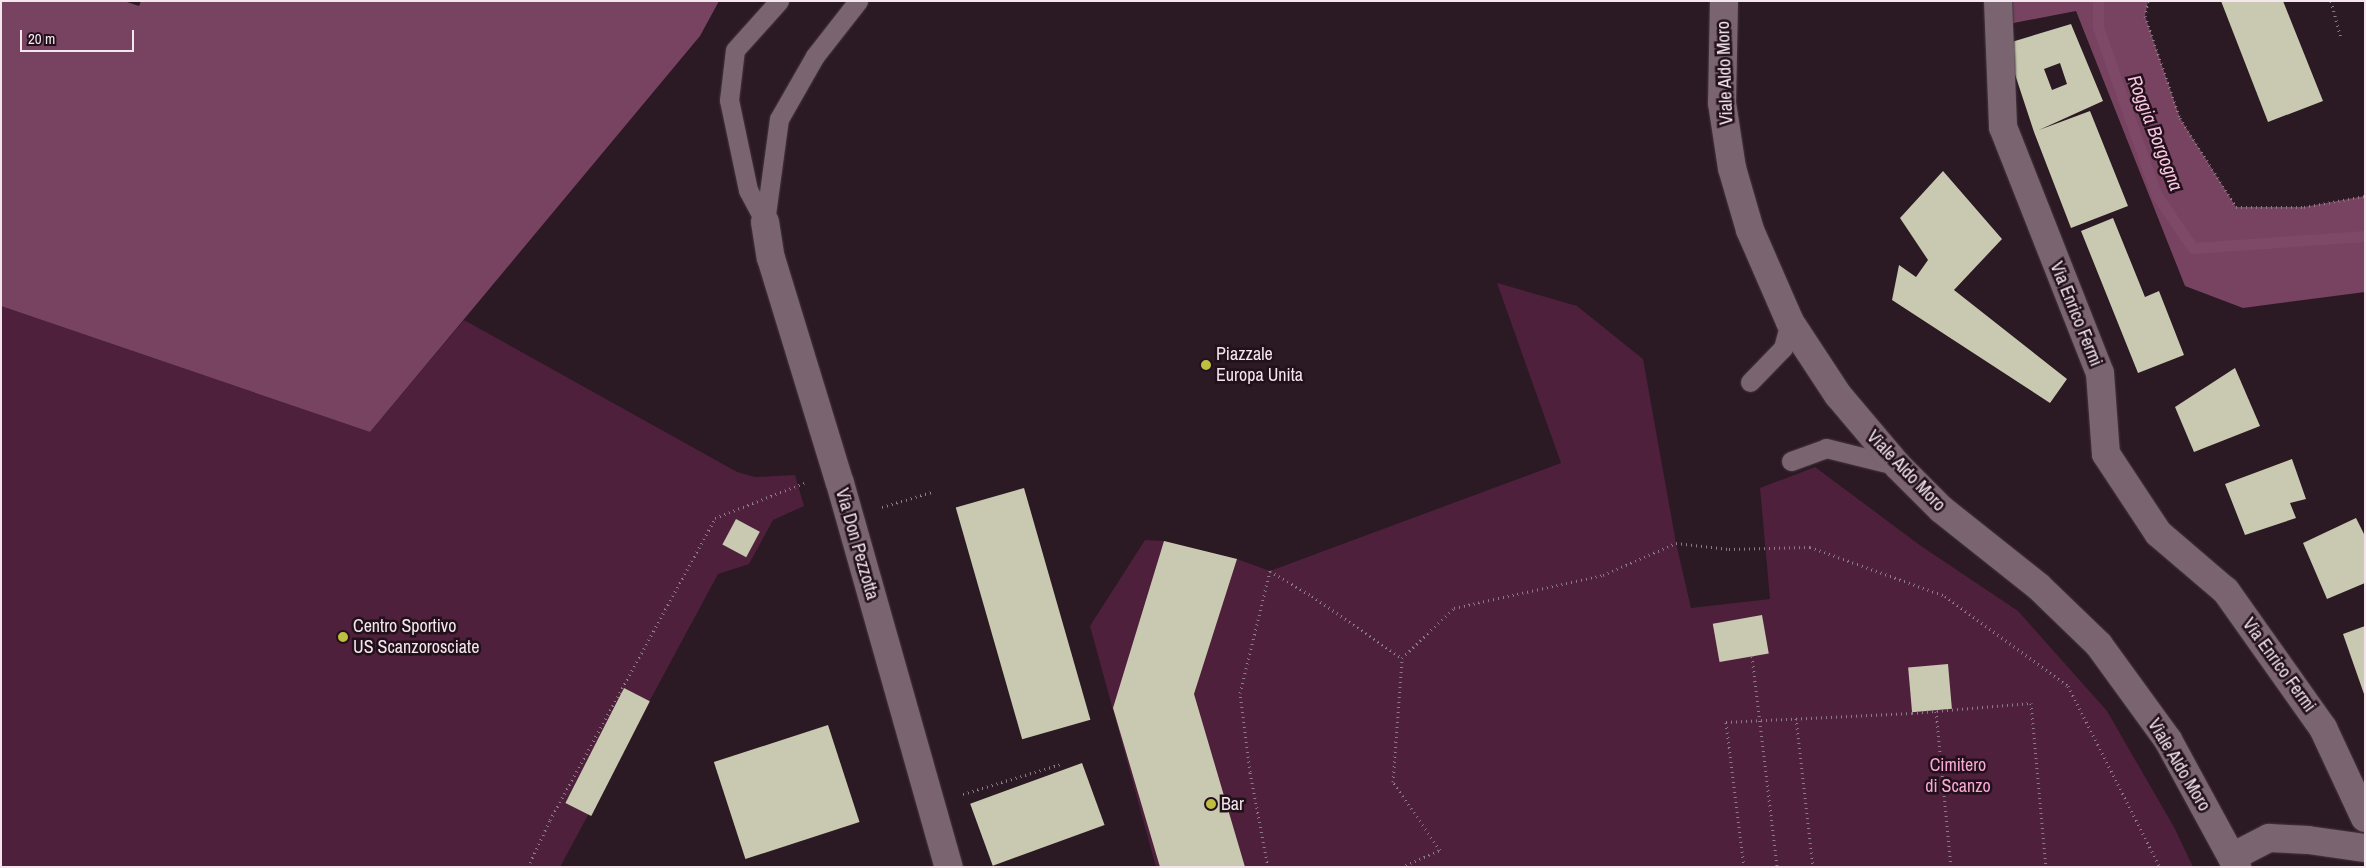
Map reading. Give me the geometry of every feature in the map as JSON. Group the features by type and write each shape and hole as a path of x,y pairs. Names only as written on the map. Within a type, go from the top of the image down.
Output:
{"street":[{"name":"Viale Aldo Moro","path":"1724,1 1722,103 1732,168 1750,230 1790,322 1838,395 1898,466 1941,509 2038,587 2099,645 2168,740 2234,862"},
{"name":"Via Enrico Fermi","path":"1998,1 2003,127 2100,373 2106,454 2158,533 2226,591 2324,728 2365,818"},
{"name":"Via Don Pezzotta","path":"765,222 771,258 840,483 949,867"},
{"path":"2234,862 2270,838 2308,840 2365,848"}],"lane":[{"path":"765,222 748,190 729,100 735,50 779,1"},
{"path":"765,222 779,119 815,56 858,1"},
{"path":"1750,382 1783,348 1790,322"},
{"path":"1791,461 1826,448 1898,466"}],"path":[{"path":"2148,1 2145,16 2180,118 2236,207 2304,207 2365,196"},
{"path":"2331,1 2341,40"},
{"path":"528,867 550,820 715,518 808,481 840,483"},
{"path":"1401,867 1440,850 1393,782 1402,658 1454,608 1603,576 1676,543 1729,549 1810,547 1945,596 2068,686 2160,867"},
{"path":"1268,867 1250,772 1240,693 1270,571 1312,596 1402,658"},
{"path":"1752,656 1778,867"},
{"path":"1744,867 1726,722 1936,711 2031,703 2046,867"},
{"path":"1936,711 1951,867"},
{"path":"1796,718 1813,867"},
{"path":"930,801 950,798 1061,764"}],"green space":[{"name":"Cimitero di Scanzo","path":"1497,283 1577,306 1643,359 1676,543 1691,608 1770,599 1760,488 1815,467 1921,546 2018,611 2107,711 2175,829 2193,867 1156,867 1090,626 1145,540 1164,541 1237,559 1270,571 1561,463"},
{"name":"Centro Sportivo US Scanzorosciate","path":"1,306 370,432 464,320 737,472 755,477 795,475 804,506 773,520 749,564 718,574 560,867 1,867"}],"shaded area":[{"path":"1,1 124,1 139,6 141,1 719,1 700,36 370,432 1,306"},
{"path":"1998,1 2148,1 2145,16 2180,118 2236,207 2304,207 2365,196 2365,292 2243,308 2185,286 2076,11 1998,26"}],"building":[{"path":"2221,1 2283,1 2323,101 2268,122"},
{"path":"2071,24 2103,101 2039,130 2090,111 2128,206 2071,228 2034,132 2005,44","holes":["2060,63 2067,84 2052,90 2044,69"]},
{"path":"1943,171 2002,239 1954,290 2067,379 2050,403 1892,300 1899,265 1916,277 1928,260 1900,218"},
{"path":"2113,218 2145,297 2159,291 2184,355 2138,373 2081,231"},
{"path":"2235,368 2260,426 2194,452 2175,407"},
{"path":"2292,459 2306,499 2290,503 2296,518 2245,535 2225,484"},
{"path":"1024,488 1090,720 1022,739 956,508"},
{"path":"2356,518 2365,536 2365,583 2327,599 2303,543"},
{"path":"736,519 760,532 746,557 722,545"},
{"path":"1164,541 1237,559 1194,694 1245,867 1160,867 1113,708"},
{"path":"1762,615 1769,653 1720,662 1713,624"},
{"path":"2365,626 2365,694 2364,694 2343,634"},
{"path":"1948,664 1952,709 1912,712 1908,667"},
{"path":"624,688 650,701 591,816 565,803"},
{"path":"828,725 860,822 745,859 714,762"},
{"path":"1082,763 1105,825 993,866 970,804"}],"waterway":[{"name":"Roggia Borgogna","path":"2098,1 2098,27 2157,196 2193,248 2365,236"}],"place":[{"name":"Piazzale Europa Unita","path":"1206,365"},
{"name":"Centro Sportivo US Scanzorosciate","path":"343,637"},
{"name":"Bar","path":"1211,804"}]}
